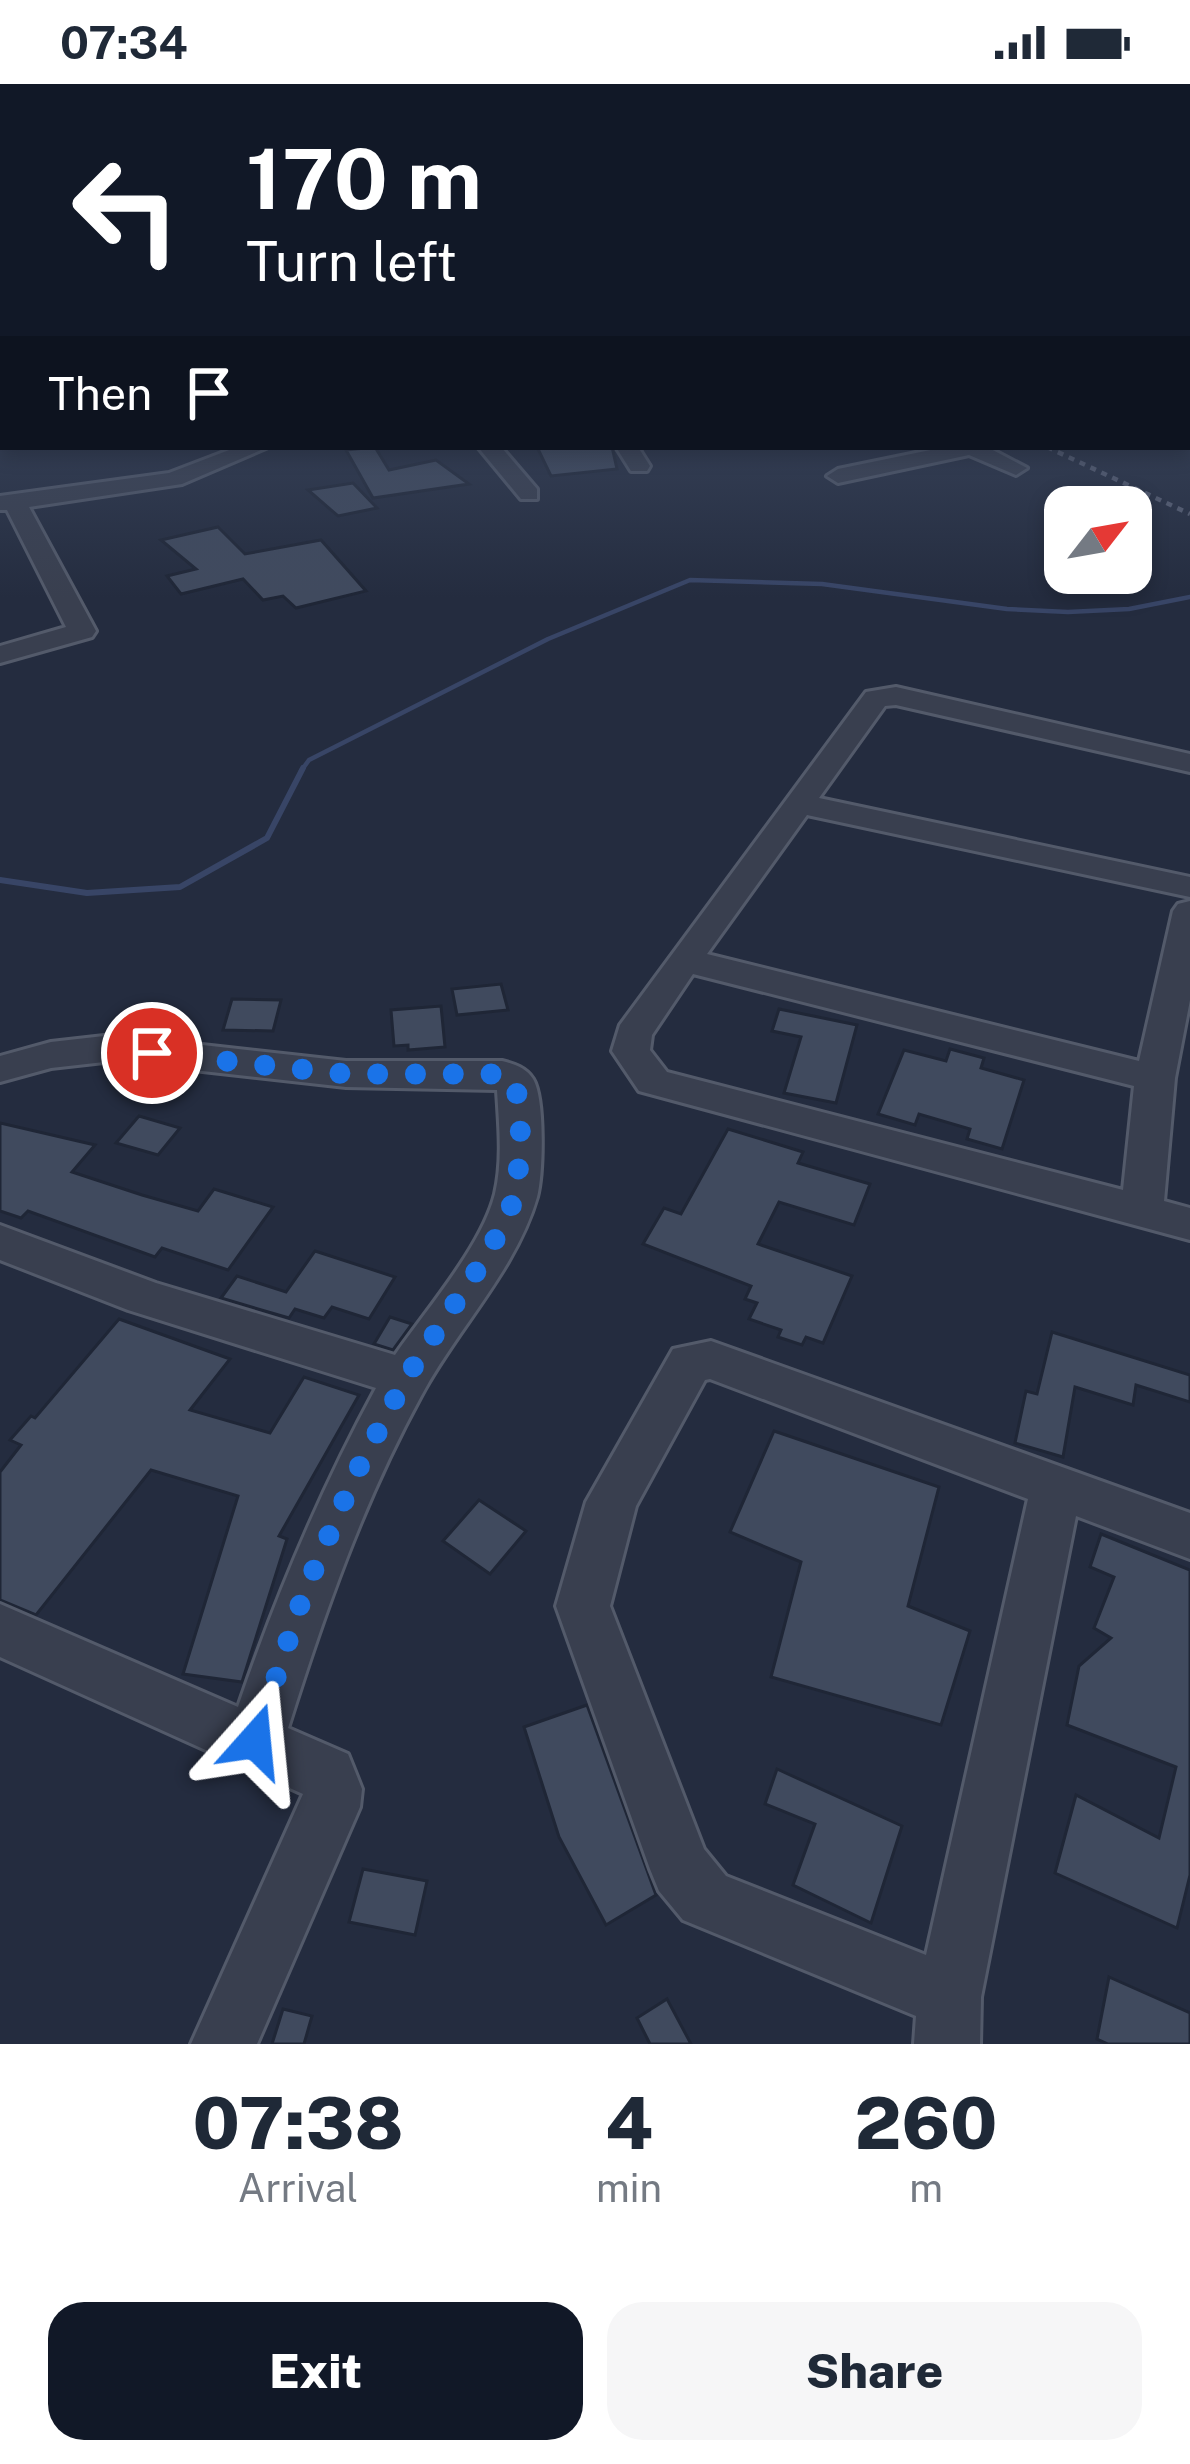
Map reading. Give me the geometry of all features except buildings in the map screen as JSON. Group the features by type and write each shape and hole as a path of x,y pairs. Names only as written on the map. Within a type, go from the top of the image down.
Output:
{"street":[{"path":"0,655 82,631 8,503 158,483 249,450"},
{"path":"492,450 529,494"},
{"path":"838,476 961,450"},
{"path":"975,450 1016,468"},
{"path":"1190,763 886,696 876,698 684,960 633,1034 631,1052 653,1082 1190,1224"},
{"path":"796,803 1190,887"},
{"path":"1142,1212 1155,1078 1190,911"},
{"path":"684,960 1155,1078"},
{"path":"0,1070 52,1055 113,1048 346,1074 502,1074 516,1084 521,1139 516,1196 489,1252 406,1378 356,1473 304,1593 255,1741"},
{"path":"0,1242 144,1297 406,1378"},
{"path":"1056,1487 948,2020 705,1898 682,1869 673,1847 587,1627 584,1592 612,1502 690,1363 700,1359 1056,1487 1190,1536"},
{"path":"0,1630 327,1775 333,1789 330,1807 224,2044"}],"waterway":[{"path":"303,769 309,760 548,639 690,580 822,584 1007,609 1068,612 1129,609 1190,597"},
{"path":"0,880 87,893 180,887 267,838 303,769"}],"railway":[{"path":"1053,450 1190,514"}],"route":[{"path":"152,1053 346,1074 502,1074 516,1084 521,1139 516,1196 489,1252 406,1378 356,1473 304,1593 255,1741"}]}
